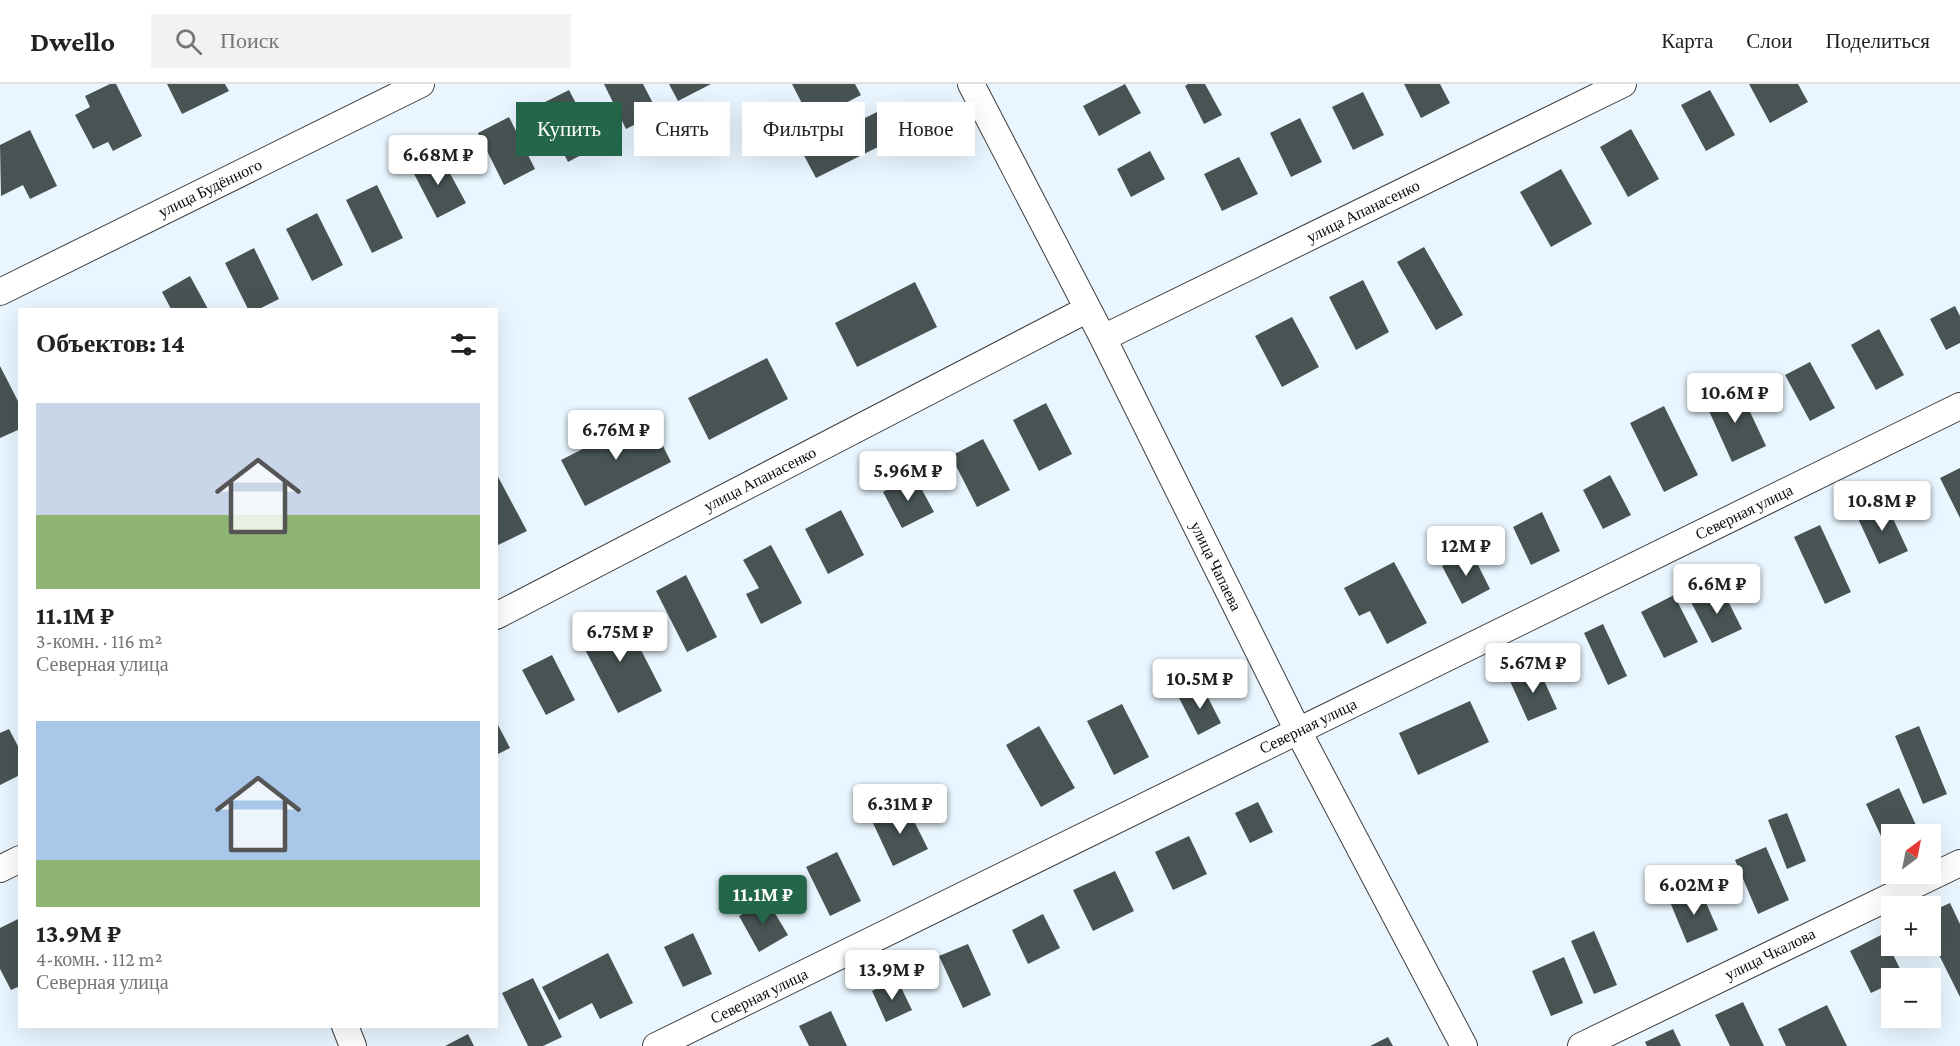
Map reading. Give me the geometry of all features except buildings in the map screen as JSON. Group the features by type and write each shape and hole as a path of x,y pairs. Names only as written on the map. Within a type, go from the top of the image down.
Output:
{"street":[{"name":"улица Будённого","path":"0,292 421,84"},
{"name":"улица Чапаева","path":"971,84 1104,338 1298,731 1464,1046"},
{"name":"улица Апанасенко","path":"1104,338 1623,84"},
{"name":"улица Апанасенко","path":"498,615 1088,309"},
{"name":"Северная улица","path":"656,1046 1960,406"},
{"path":"0,868 18,860"},
{"name":"улица Чкалова","path":"1581,1046 1960,862"},
{"path":"346,1028 353,1046"}]}
